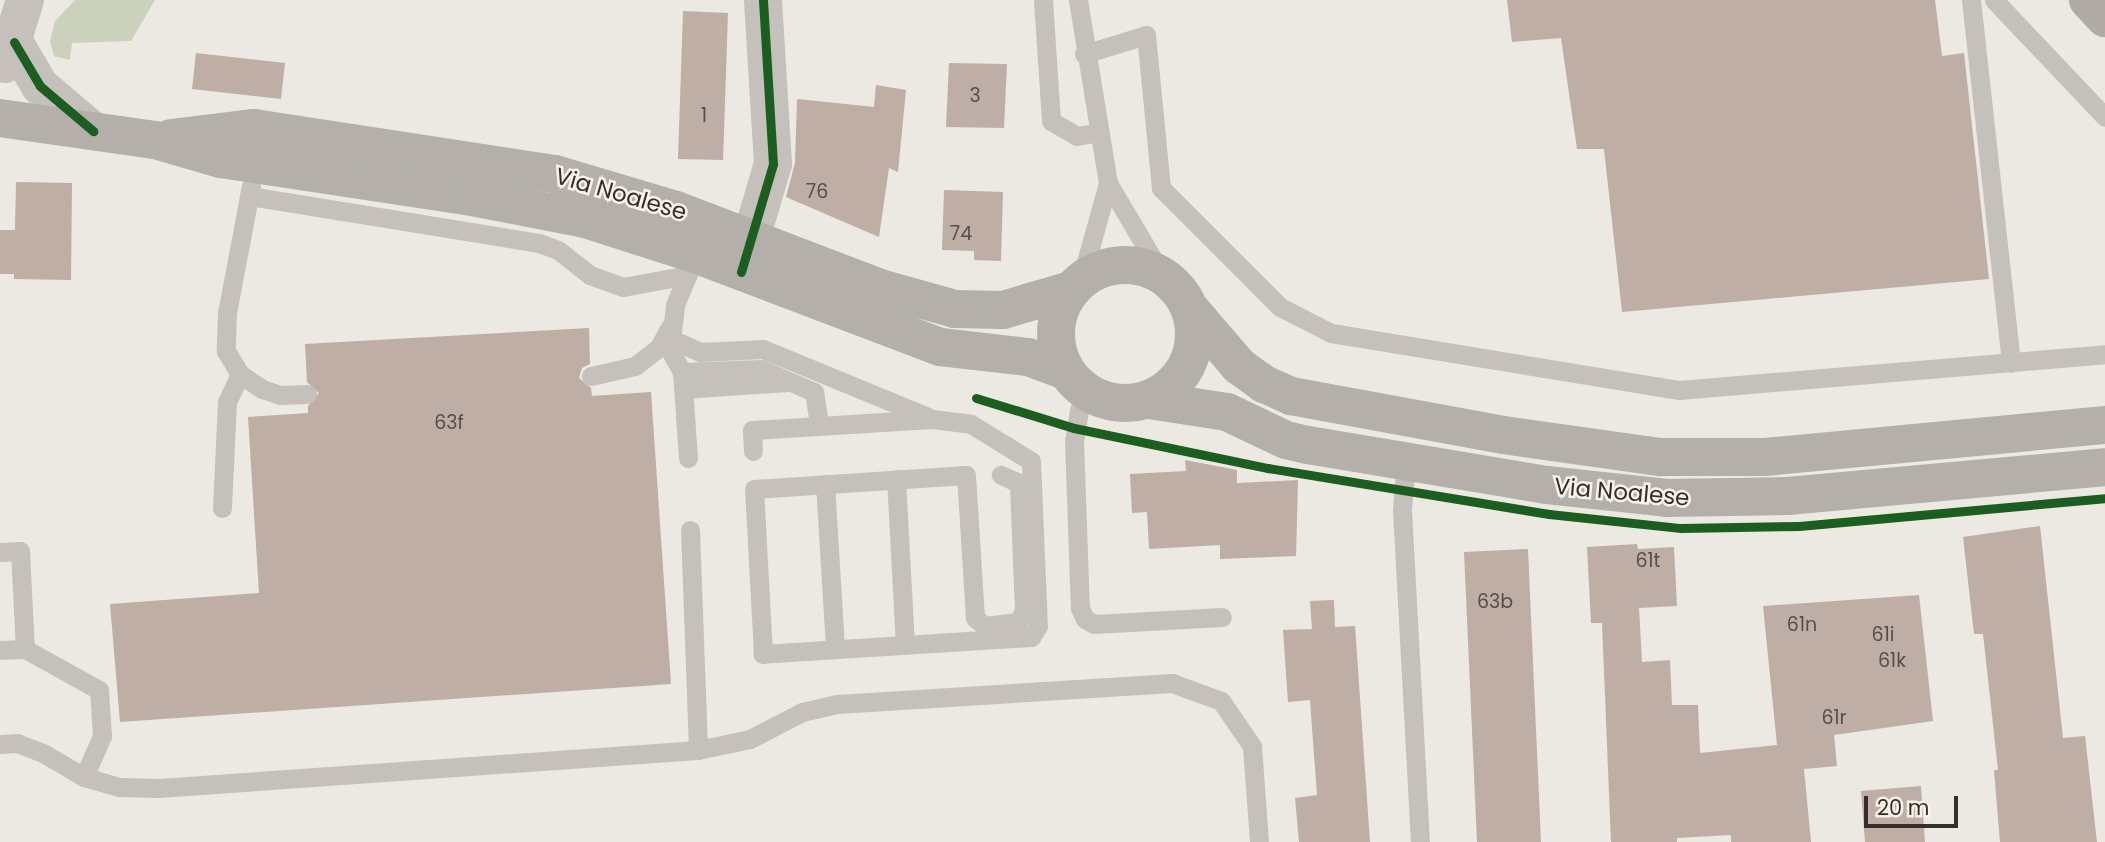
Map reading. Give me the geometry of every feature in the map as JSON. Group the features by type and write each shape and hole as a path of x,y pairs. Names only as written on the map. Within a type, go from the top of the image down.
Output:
{"highway":[{"path":"2088,0 2105,18"}],"main road":[{"name":"Via Noalese","path":"0,117 155,140 252,180 551,211 692,264 739,246 940,347 1028,357 1078,383"},
{"name":"Via Noalese","path":"155,140 254,128 555,174 739,246 955,309 1003,310 1076,285"},
{"path":"1130,265 1163,276 1180,291 1191,310 1196,332 1183,374 1149,400 1129,404 1078,383 1056,330 1076,285 1113,266 1130,265"},
{"name":"Via Noalese","path":"1191,310 1239,366 1291,396 1503,435 1660,457 1765,457 2105,425"},
{"name":"Via Noalese","path":"1149,400 1212,408 1286,440 1610,493 1723,499 2105,467"}],"street":[{"path":"5,43 16,0"},
{"path":"5,43 25,0"},
{"path":"739,246 773,164 763,0"},
{"path":"5,43 40,86 93,131"}],"lane":[{"path":"1043,0 1051,121 1077,136 1100,132"},
{"path":"1078,0 1084,54 1108,183 1163,276"},
{"path":"1971,0 2011,363"},
{"path":"1994,0 2105,117"},
{"path":"1084,54 1146,35 1161,188 1280,307 1331,333 1679,390 2105,354"},
{"path":"307,394 271,393 240,374 229,360 225,333 252,180 539,243 558,250 590,275 623,287 692,264"},
{"path":"1076,285 1108,183"},
{"path":"628,300 652,297 692,264"},
{"path":"688,458 683,381 672,354 672,331 692,264"},
{"path":"591,376 635,366 672,331"},
{"path":"672,331 700,352 763,348 932,419"},
{"path":"683,381 755,368 814,392 819,425"},
{"path":"222,509 227,402 240,374"},
{"path":"1078,383 1074,440 1080,608 1085,619 1094,624 1222,617"},
{"path":"753,451 752,430 932,419 971,424 1031,461 1037,632 1024,639 763,654 754,489 965,475 975,618 985,626 1018,622 1024,610 1019,483 1001,475"},
{"path":"1406,461 1402,510 1420,842"},
{"path":"896,479 905,644"},
{"path":"825,484 835,649"},
{"path":"690,530 698,750"},
{"path":"0,552 20,551 25,649"},
{"path":"0,650 25,649 99,690 102,736 84,777"},
{"path":"0,744 17,743 43,753 84,777 119,787 159,788 698,750 750,740 802,712 838,704 1172,683 1221,701 1252,746 1259,842"}],"green space":[{"path":"75,0 155,0 131,41 72,43 70,60 54,56 50,42 55,21"}],"building":[{"path":"1507,0 1935,0 1942,56 1964,53 1989,279 1622,312 1604,149 1577,149 1561,38 1512,42"},
{"path":"683,11 728,13 723,160 678,159"},
{"path":"196,53 285,63 281,99 192,89"},
{"path":"949,63 1007,64 1004,128 946,127"},
{"path":"876,85 906,90 898,172 889,168 879,237 786,197 795,163 797,99 874,107"},
{"path":"16,182 72,183 71,280 14,279 14,274 0,274 0,230 15,230"},
{"path":"944,190 1003,192 1001,261 974,260 974,251 942,250"},
{"path":"589,328 590,364 582,368 579,378 591,388 592,396 651,392 671,684 120,722 110,604 259,593 248,417 308,413 308,406 319,393 307,382 305,344"},
{"path":"1185,460 1237,470 1237,483 1298,480 1296,556 1220,559 1220,545 1149,549 1147,512 1132,513 1130,474 1186,471"},
{"path":"2040,526 2063,738 2085,736 2097,842 2000,842 1994,770 1998,770 1983,634 1974,634 1963,537"},
{"path":"1637,544 1638,549 1674,547 1677,606 1639,608 1642,662 1670,660 1672,705 1698,705 1700,753 1777,745 1763,606 1919,595 1933,721 1834,735 1837,766 1804,769 1811,842 1731,842 1731,835 1677,838 1677,842 1611,842 1602,623 1591,623 1587,547"},
{"path":"1528,549 1541,842 1477,842 1464,552"},
{"path":"1334,600 1335,627 1355,626 1370,842 1299,842 1295,798 1317,795 1310,700 1288,702 1283,630 1312,629 1310,601"},
{"path":"1921,786 1925,842 1865,842 1861,791"}],"cycle path":[{"path":"741,272 773,164 763,0"},
{"path":"14,42 40,86 93,131"},
{"path":"976,398 1074,428 1268,468 1549,514 1681,528 1799,526 2105,498"}]}
